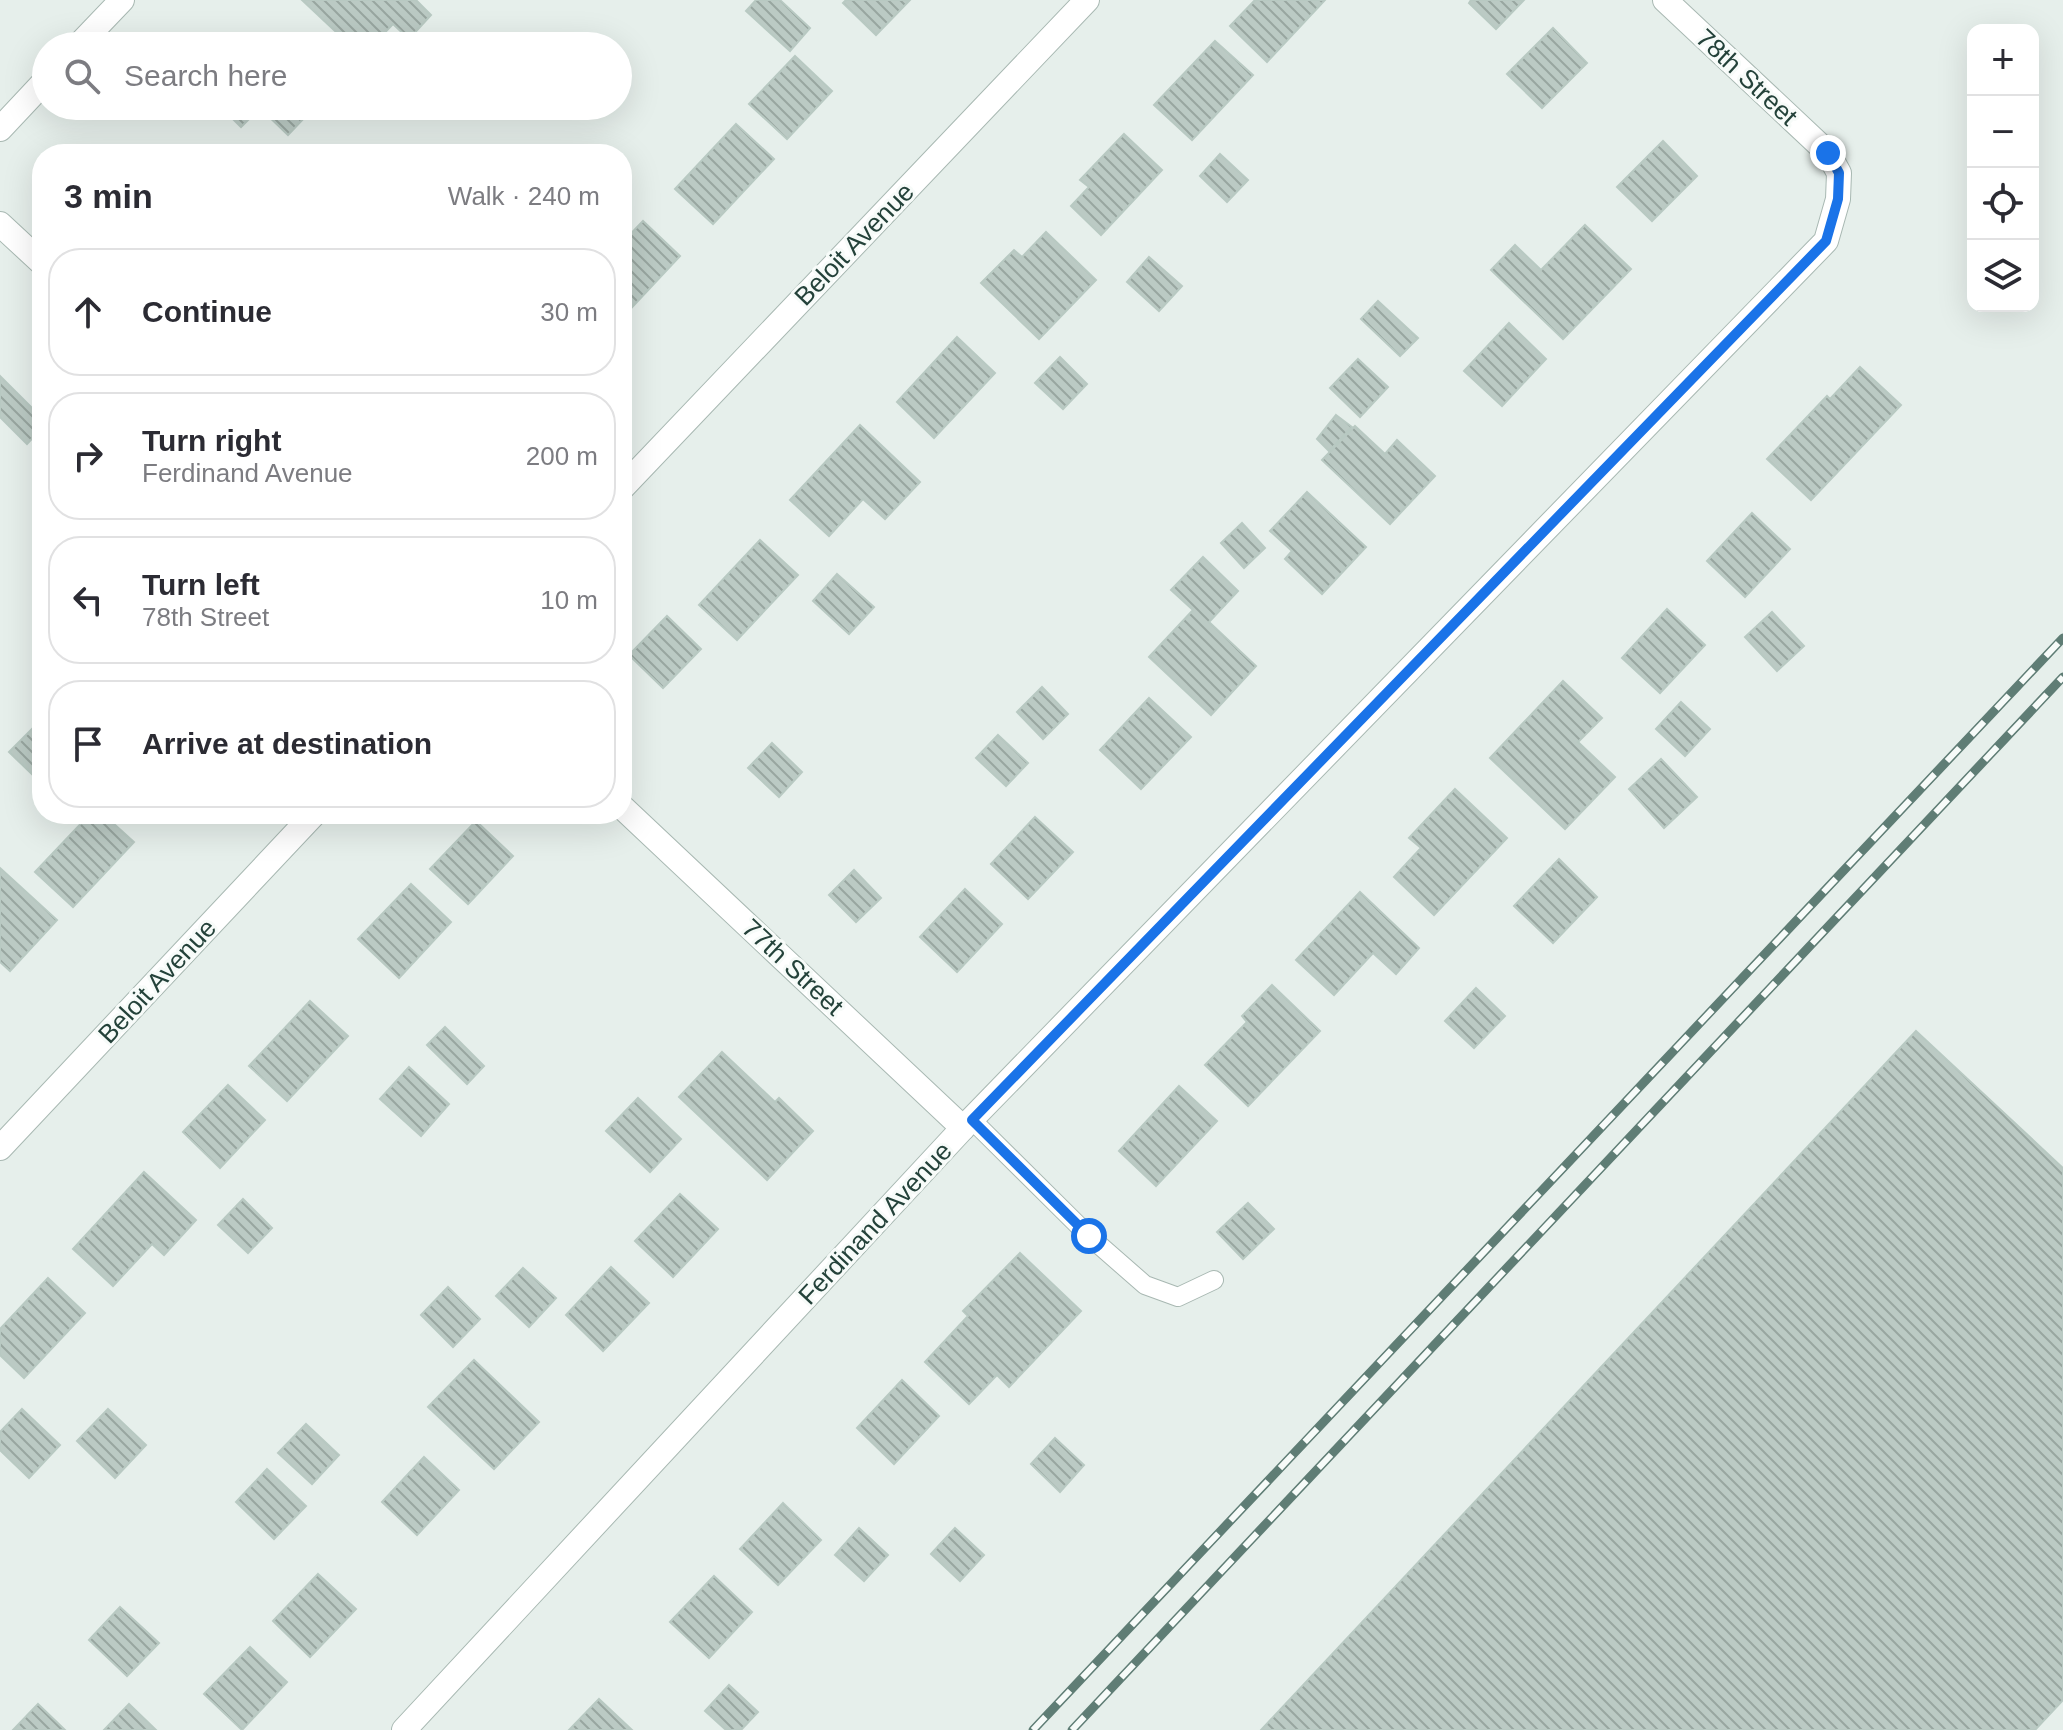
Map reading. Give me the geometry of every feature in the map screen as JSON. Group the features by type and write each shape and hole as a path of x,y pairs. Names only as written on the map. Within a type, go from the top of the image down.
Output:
{"street":[{"path":"91,32 122,0"},
{"name":"Beloit Avenue","path":"632,478 1087,0"},
{"name":"78th Street","path":"1665,0 1828,153 1839,173 1838,199"},
{"path":"0,129 32,95"},
{"name":"Ferdinand Avenue","path":"404,1730 968,1124 1826,241 1838,199"},
{"path":"0,224 32,254"},
{"name":"77th Street","path":"632,816 968,1124"},
{"name":"Beloit Avenue","path":"0,1148 305,824"}],"lane":[{"path":"968,1124 1145,1285 1178,1297 1214,1280"}],"building":[{"path":"302,0 416,0 431,15 415,32 402,32 393,24 385,32 336,32"},
{"path":"756,0 780,0 810,28 790,51 746,11"},
{"path":"846,0 910,0 876,35 843,3"},
{"path":"1255,0 1325,0 1267,62 1230,26"},
{"path":"1471,0 1524,0 1496,29 1469,3"},
{"path":"1553,28 1587,63 1542,108 1507,74"},
{"path":"1215,41 1253,75 1192,140 1154,105"},
{"path":"795,56 832,91 787,139 749,104"},
{"path":"234,120 248,120 241,127"},
{"path":"272,120 302,120 288,135"},
{"path":"736,124 774,159 713,224 675,189"},
{"path":"1124,134 1162,170 1101,235 1071,206 1089,187 1080,180"},
{"path":"1663,141 1697,176 1652,221 1617,187"},
{"path":"1220,154 1248,180 1227,202 1200,176"},
{"path":"643,221 680,256 632,307 632,233"},
{"path":"1585,225 1631,269 1563,339 1491,270 1515,245 1541,270"},
{"path":"1046,232 1096,280 1039,339 981,283 1014,250 1022,257"},
{"path":"1149,257 1182,286 1159,311 1127,282"},
{"path":"1378,301 1418,338 1400,356 1361,319"},
{"path":"1509,323 1546,359 1502,406 1464,371"},
{"path":"957,337 995,373 934,438 897,402"},
{"path":"1060,357 1087,384 1063,409 1035,383"},
{"path":"1358,359 1388,387 1360,417 1330,388"},
{"path":"1860,367 1901,405 1811,500 1767,459 1827,396 1830,399"},
{"path":"0,376 32,408 32,439 27,444 0,417"},
{"path":"1336,415 1352,427 1329,451 1317,439"},
{"path":"860,425 920,482 885,519 863,499 829,536 790,500"},
{"path":"1355,426 1385,454 1397,440 1435,476 1390,524 1322,460"},
{"path":"1307,492 1366,547 1322,594 1285,559 1292,551 1270,531"},
{"path":"1752,513 1790,549 1745,597 1707,561"},
{"path":"1242,523 1265,548 1244,568 1221,543"},
{"path":"760,540 798,575 737,640 699,605"},
{"path":"1203,557 1238,591 1209,622 1256,666 1211,715 1149,657 1193,610 1171,590"},
{"path":"837,574 874,607 849,634 813,601"},
{"path":"1667,609 1705,645 1660,693 1622,658"},
{"path":"1772,612 1804,646 1777,671 1745,637"},
{"path":"667,616 701,649 663,688 632,658 632,652"},
{"path":"1563,681 1602,718 1578,742 1615,777 1565,829 1490,758"},
{"path":"1042,687 1068,714 1043,739 1017,712"},
{"path":"1149,698 1191,737 1141,789 1100,750"},
{"path":"1681,702 1710,729 1685,756 1656,729"},
{"path":"32,729 32,774 9,752"},
{"path":"998,735 1028,763 1006,786 976,758"},
{"path":"772,743 802,772 779,797 748,768"},
{"path":"1661,759 1697,797 1664,828 1629,789"},
{"path":"1455,789 1507,838 1434,915 1394,877 1421,848 1409,838"},
{"path":"1035,817 1073,852 1028,899 991,864"},
{"path":"81,824 114,824 134,842 73,907 35,872"},
{"path":"473,824 479,824 513,856 468,904 430,869"},
{"path":"1559,859 1597,897 1553,943 1514,906"},
{"path":"0,868 57,920 10,971 0,962"},
{"path":"854,870 881,898 856,922 829,895"},
{"path":"411,884 451,922 399,978 358,939"},
{"path":"965,889 1002,924 957,972 920,937"},
{"path":"1360,892 1419,948 1396,974 1373,953 1334,995 1296,960"},
{"path":"1272,985 1320,1031 1248,1106 1205,1065 1247,1022 1242,1016"},
{"path":"1476,988 1505,1016 1474,1048 1445,1021"},
{"path":"310,1001 348,1036 287,1101 249,1066"},
{"path":"445,1027 484,1066 467,1084 427,1045"},
{"path":"1916,1031 2063,1168 2063,1700 2035,1730 1261,1730"},
{"path":"722,1052 775,1102 779,1098 813,1131 767,1180 679,1097"},
{"path":"409,1067 449,1104 421,1136 380,1099"},
{"path":"228,1085 265,1120 220,1168 183,1132"},
{"path":"1179,1086 1217,1121 1156,1186 1119,1151"},
{"path":"638,1098 681,1139 650,1172 606,1131"},
{"path":"144,1172 196,1220 164,1255 152,1244 113,1286 73,1249"},
{"path":"680,1194 718,1229 673,1277 635,1241"},
{"path":"243,1199 272,1228 248,1253 218,1225"},
{"path":"1248,1203 1274,1229 1243,1259 1217,1232"},
{"path":"1020,1253 1081,1311 1009,1387 997,1375 969,1404 925,1362 968,1316 963,1311"},
{"path":"611,1267 649,1303 603,1351 566,1315"},
{"path":"523,1268 556,1298 529,1327 496,1296"},
{"path":"48,1278 85,1313 24,1378 0,1355 0,1329"},
{"path":"448,1287 480,1319 453,1347 421,1315"},
{"path":"474,1360 539,1422 494,1469 428,1407"},
{"path":"902,1380 939,1416 894,1464 857,1428"},
{"path":"22,1409 60,1445 29,1478 0,1450 0,1432"},
{"path":"108,1409 146,1445 115,1478 77,1441"},
{"path":"306,1424 339,1455 312,1484 278,1453"},
{"path":"1055,1438 1084,1465 1060,1492 1031,1464"},
{"path":"424,1457 459,1490 417,1535 382,1502"},
{"path":"267,1469 306,1506 274,1539 236,1502"},
{"path":"783,1503 821,1540 778,1585 740,1549"},
{"path":"859,1528 888,1555 864,1581 835,1555"},
{"path":"955,1528 984,1555 960,1581 931,1554"},
{"path":"318,1574 356,1609 310,1657 273,1621"},
{"path":"714,1576 752,1612 709,1658 670,1622"},
{"path":"120,1607 159,1643 127,1676 89,1640"},
{"path":"250,1647 287,1682 242,1730 204,1694"},
{"path":"729,1685 758,1712 741,1730 726,1730 705,1711"},
{"path":"599,1699 632,1730 569,1730"},
{"path":"38,1704 65,1730 13,1730"},
{"path":"129,1704 156,1730 104,1730"}],"railway":[{"path":"1033,1730 2063,638"},
{"path":"1072,1730 2063,677"}],"route":[{"path":"1089,1236 972,1120 1826,241 1838,199 1839,173 1828,153"}]}
